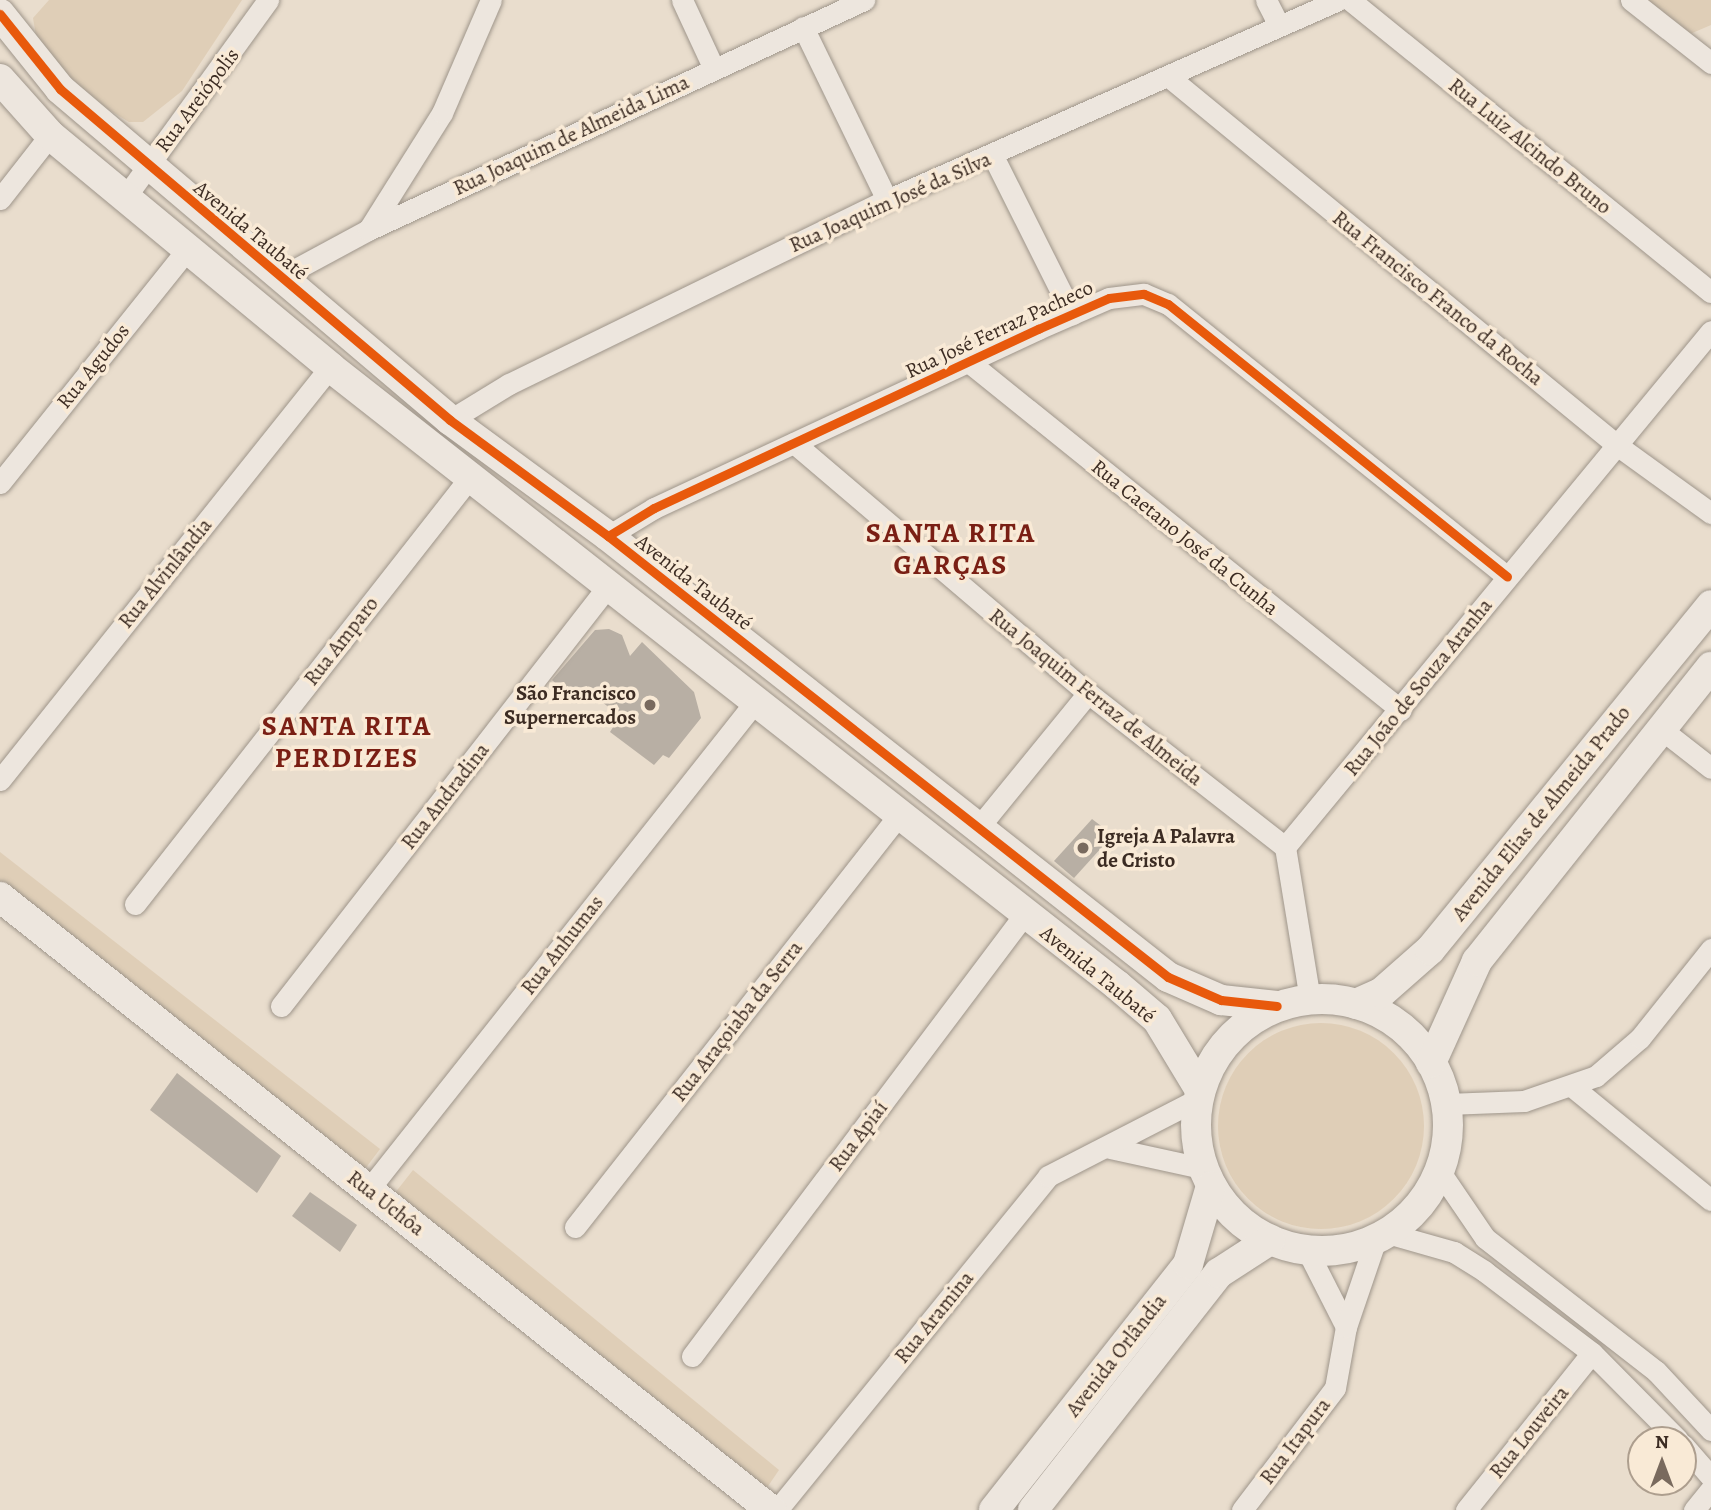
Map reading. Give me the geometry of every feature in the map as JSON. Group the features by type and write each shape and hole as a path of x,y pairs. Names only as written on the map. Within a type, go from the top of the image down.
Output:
{"street":[{"name":"Rua Areiópolis","path":"124,199 268,0"},
{"path":"368,230 442,113 491,0"},
{"path":"682,0 714,69"},
{"name":"Rua Joaquim de Almeida Lima","path":"281,277 368,230 864,0"},
{"path":"1266,0 1279,25"},
{"name":"Rua Joaquim José da Silva","path":"441,410 509,383 887,200 993,156 1338,0"},
{"name":"Rua Luiz Alcindo Bruno","path":"1350,0 1711,292"},
{"path":"1631,0 1709,58"},
{"name":"Avenida Taubaté","path":"0,14 60,89 147,166 441,410 608,536 1168,977 1221,1000 1277,1006"},
{"path":"803,27 887,200"},
{"name":"Rua Francisco Franco da Rocha","path":"1169,77 1618,446 1711,513"},
{"name":"Avenida Taubaté","path":"0,79 50,135 330,367 1157,1019 1198,1095"},
{"path":"0,199 50,135"},
{"path":"993,156 1072,314"},
{"name":"Rua Agudos","path":"0,483 187,250"},
{"name":"Rua José Ferraz Pacheco","path":"608,536 794,443 1072,314 1109,298 1157,296 1507,577"},
{"name":"Rua João de Souza Aranha","path":"1284,848 1401,710 1507,577 1711,331"},
{"name":"Rua Caetano José da Cunha","path":"970,363 1401,710"},
{"name":"Rua Alvinlândia","path":"0,780 330,367"},
{"path":"407,427 441,410"},
{"path":"432,447 441,410"},
{"name":"Rua Joaquim Ferraz de Almeida","path":"794,443 1088,693 1284,848"},
{"name":"Rua Amparo","path":"135,904 471,476"},
{"name":"Rua Andradina","path":"281,1006 608,586"},
{"name":"Avenida Elias de Almeida Prado","path":"1356,1004 1381,993 1430,950 1711,605"},
{"name":"Avenida Elias de Almeida Prado","path":"1431,1063 1477,961 1711,667"},
{"path":"978,828 1088,693"},
{"name":"Rua Anhumas","path":"369,1189 755,702"},
{"path":"1661,729 1711,768"},
{"path":"830,760 855,731"},
{"name":"Rua Araçoiaba da Serra","path":"575,1227 899,815"},
{"path":"1284,848 1310,999"},
{"name":"Rua Uchôa","path":"0,897 771,1510"},
{"name":"Rua Apiaí","path":"692,1356 1024,915"},
{"path":"1447,1104 1504,1104 1574,1088 1623,1056 1711,948"},
{"path":"1381,1238 1412,1214 1440,1172 1447,1104 1431,1063 1397,1023 1356,1004 1310,999 1277,1006 1245,1024 1219,1049 1198,1095 1206,1177 1237,1219 1270,1240 1307,1250 1381,1238 1454,1252 1591,1353 1664,1426"},
{"path":"1574,1088 1711,1200"},
{"name":"Rua Aramina","path":"777,1510 1048,1176 1108,1147 1198,1095"},
{"path":"1108,1147 1206,1177"},
{"path":"1440,1172 1485,1238 1656,1371 1711,1430"},
{"name":"Avenida Orlândia","path":"994,1510 1188,1264 1206,1177"},
{"name":"Rua Itapura","path":"1242,1510 1335,1388 1346,1327 1381,1238"},
{"name":"Avenida Orlândia","path":"1033,1510 1219,1273 1270,1240"},
{"path":"1307,1250 1346,1327"},
{"name":"Rua Louveira","path":"1466,1510 1591,1353"},
{"path":"1697,1461 1711,1477"},
{"path":"1694,1510 1711,1489"}],"shaded area":[{"path":"49,0 242,0 182,91 143,122 129,122 78,91 37,42 33,18"},
{"path":"1648,0 1711,0 1711,25 1690,34"},
{"path":"0,852 380,1149 362,1173 0,885"},
{"path":"1321,1023 1360,1031 1378,1040 1394,1053 1407,1069 1416,1087 1424,1126 1416,1165 1407,1183 1394,1199 1378,1212 1360,1221 1321,1229 1282,1221 1264,1212 1248,1199 1235,1183 1226,1165 1218,1126 1226,1087 1235,1069 1248,1053 1264,1040 1282,1031"},
{"path":"413,1170 779,1470 762,1495 391,1198"}],"building":[{"name":"São Francisco Supernercados","path":"609,629 622,635 630,656 642,642 694,692 701,718 669,758 663,755 654,765 610,732 620,716 588,691 577,703 552,680 595,630"},
{"name":"Igreja A Palavra de Cristo","path":"1092,819 1113,835 1074,878 1054,861"},
{"path":"177,1073 281,1156 257,1193 150,1110"},
{"path":"310,1192 357,1225 340,1252 292,1216"}],"cycle path":[{"path":"0,14 60,89 450,420 608,536 1168,977 1221,1000 1277,1006"},
{"path":"608,536 654,508 1038,329 1109,298 1144,294 1168,304 1507,577"}],"place":[{"name":"São Francisco Supernercados","path":"650,705"},
{"name":"Igreja A Palavra de Cristo","path":"1083,848"}],"district":[{"name":"SANTA RITA GARÇAS","path":"951,549"},
{"name":"SANTA RITA PERDIZES","path":"347,742"}]}
